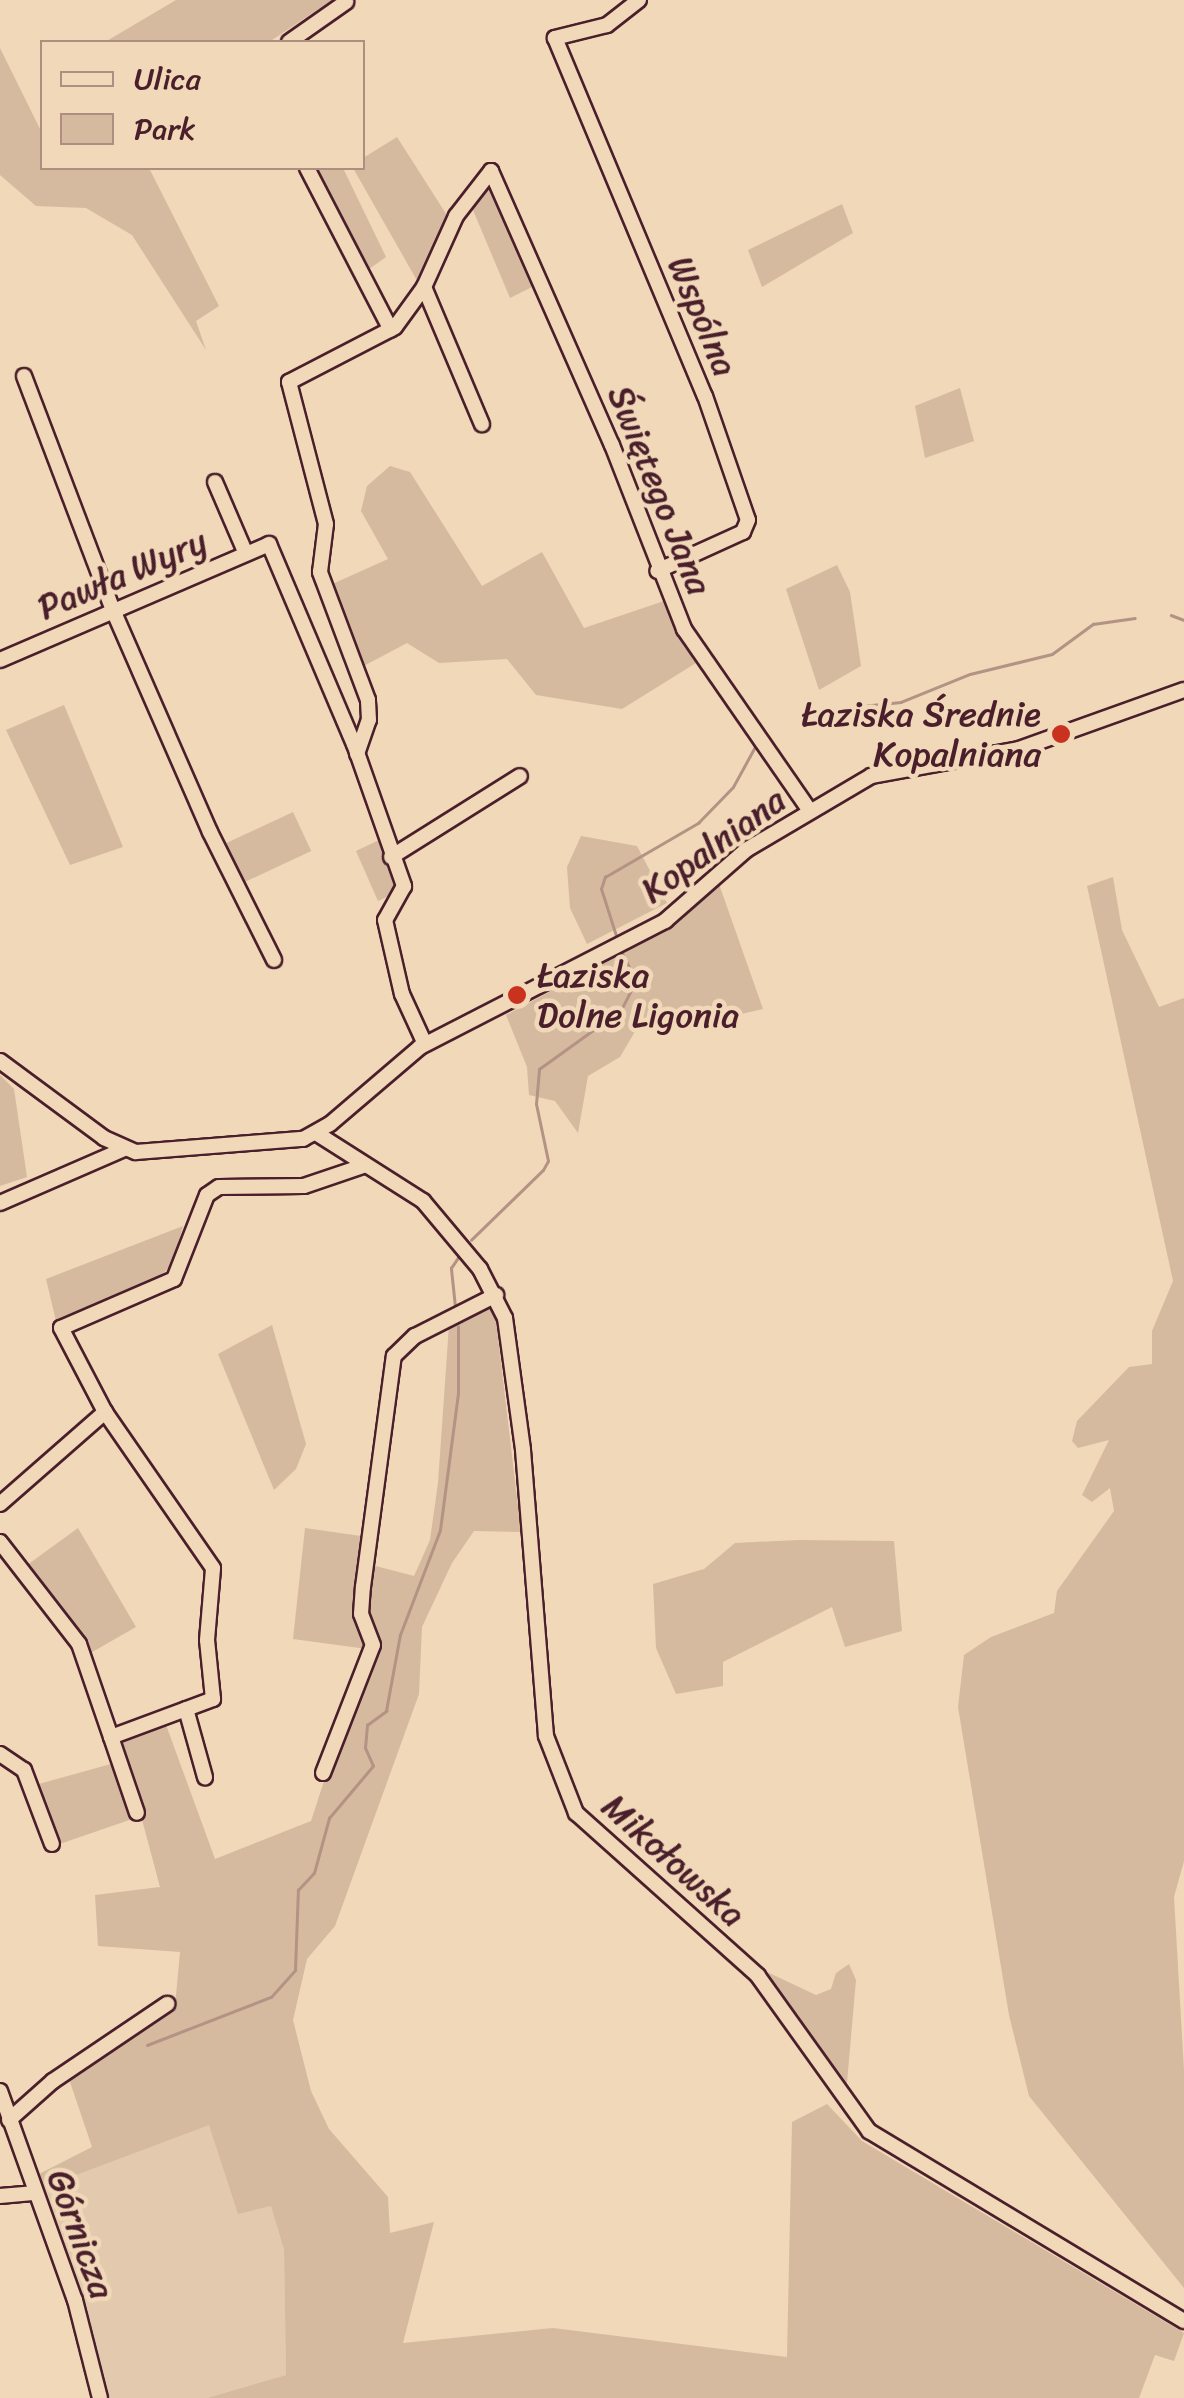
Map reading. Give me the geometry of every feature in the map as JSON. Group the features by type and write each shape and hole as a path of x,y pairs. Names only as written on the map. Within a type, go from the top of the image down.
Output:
{"street":[{"name":"Wspólna","path":"640,0 607,25 555,38 747,506 743,532 657,571"},
{"path":"292,40 346,2"},
{"path":"308,170 391,330"},
{"name":"Świętego Jana","path":"424,286 456,216 492,171 612,445 657,571 684,629 810,811"},
{"path":"360,749 368,700 320,572 326,524 289,384 391,330 424,286"},
{"path":"424,286 482,424"},
{"path":"24,376 113,610 210,832 274,960"},
{"path":"215,482 246,554"},
{"name":"Pawła Wyry","path":"0,660 268,544 325,674"},
{"path":"353,660 347,671 325,674 360,749 391,857 404,886 385,920 402,994 425,1044"},
{"name":"Kopalniana","path":"316,1134 425,1044 684,908 735,858 884,770 1019,749 1184,690"},
{"path":"391,857 520,776"},
{"path":"0,1060 124,1148 166,1154 291,1142 316,1134"},
{"name":"Mikołowska","path":"316,1134 434,1211 496,1294 512,1342 546,1736 576,1812 758,1976 870,2131 1183,2318"},
{"path":"0,1203 124,1148"},
{"path":"111,1737 214,1699 208,1640 217,1584 213,1568 105,1412 61,1328 174,1279 207,1195 219,1186 304,1186 366,1165"},
{"path":"323,1772 372,1645 361,1614 362,1586 394,1356 415,1336 496,1294"},
{"path":"0,1504 105,1412"},
{"path":"0,1542 79,1644 137,1813"},
{"path":"186,1709 206,1777"},
{"path":"0,1754 24,1770 52,1844"},
{"path":"10,2120 52,2081 166,2004"},
{"name":"Górnicza","path":"0,2092 76,2300 100,2398"},
{"path":"0,2196 34,2193"}],"shaded area":[{"path":"210,2124 238,2213 271,2205 284,2250 286,2375 207,2398 106,2398 39,2189"}],"green space":[{"path":"176,0 332,0 272,40 108,40"},
{"path":"0,48 40,129 40,170 150,170 219,306 196,321 206,350 132,235 86,208 36,206 0,175"},
{"path":"397,137 450,220 419,284 354,170 365,170 365,157"},
{"path":"313,170 344,170 386,257 365,272"},
{"path":"490,178 540,283 510,298 470,203"},
{"path":"842,204 853,233 762,287 748,250"},
{"path":"960,388 974,441 925,458 915,406"},
{"path":"390,466 410,472 482,586 542,552 584,628 664,601 696,663 622,709 536,695 507,659 439,663 407,643 360,668 328,586 388,559 361,511 367,486"},
{"path":"837,565 850,592 861,666 819,690 786,589"},
{"path":"64,705 123,847 70,865 6,730"},
{"path":"293,812 311,851 241,884 223,845"},
{"path":"581,836 637,846 667,903 587,944 570,908 567,867"},
{"path":"379,840 400,884 399,891 378,901 356,851"},
{"path":"1113,877 1122,930 1159,1007 1184,998 1184,1861 1174,1897 1184,2070 1184,2288 1029,2096 1009,2015 958,1707 964,1655 991,1637 1054,1613 1057,1591 1114,1511 1110,1488 1092,1502 1082,1495 1109,1440 1078,1448 1072,1441 1077,1421 1129,1367 1152,1364 1152,1331 1173,1281 1087,886"},
{"path":"719,884 763,1009 681,1028 643,1018 620,1057 588,1076 578,1133 555,1101 529,1095 527,1067 506,1015 677,924"},
{"path":"0,1075 14,1089 27,1177 0,1186"},
{"path":"183,1226 172,1265 160,1276 56,1321 46,1279"},
{"path":"494,1303 521,1532 474,1531 452,1563 422,1627 419,1694 335,1926 307,1959 293,2020 311,2091 329,2129 388,2197 390,2233 434,2222 403,2343 553,2328 787,2357 792,2122 827,2104 862,2141 1184,2333 1174,2361 1155,2355 1139,2398 207,2398 286,2375 284,2250 271,2206 238,2214 209,2125 39,2189 35,2176 92,2147 69,2079 175,2006 180,1952 98,1946 95,1895 160,1887 141,1816 51,1847 28,1787 118,1762 113,1743 165,1722 215,1859 311,1821 367,1649 293,1639 305,1528 361,1536 368,1564 414,1576 430,1540 438,1483 449,1325"},
{"path":"272,1325 306,1444 296,1469 274,1490 218,1354"},
{"path":"78,1528 136,1627 87,1655 23,1568"},
{"path":"894,1541 902,1631 845,1647 832,1607 723,1662 723,1686 676,1694 656,1648 653,1584 704,1569 735,1543"},
{"path":"849,1964 856,1980 846,2094 765,1971 816,1995 831,1989 836,1973"}],"waterway":[{"path":"1171,615 1184,620"},
{"path":"833,709 901,702 970,674 1052,654 1093,624 1135,618"},
{"path":"617,939 601,889 605,877 698,823 733,787 756,745"},
{"path":"471,1240 548,1161 536,1104 539,1069 621,1010 636,981 621,951"},
{"path":"455,1307 451,1268 459,1256"},
{"path":"147,2045 271,1997 295,1970 298,1890 314,1873 329,1818 373,1766 365,1748 367,1725 386,1711 400,1635 440,1530 458,1394 458,1327"}],"place":[{"name":"Łaziska Średnie Kopalniana","path":"1061,734"},
{"name":"Łaziska Dolne Ligonia","path":"517,995"}]}
